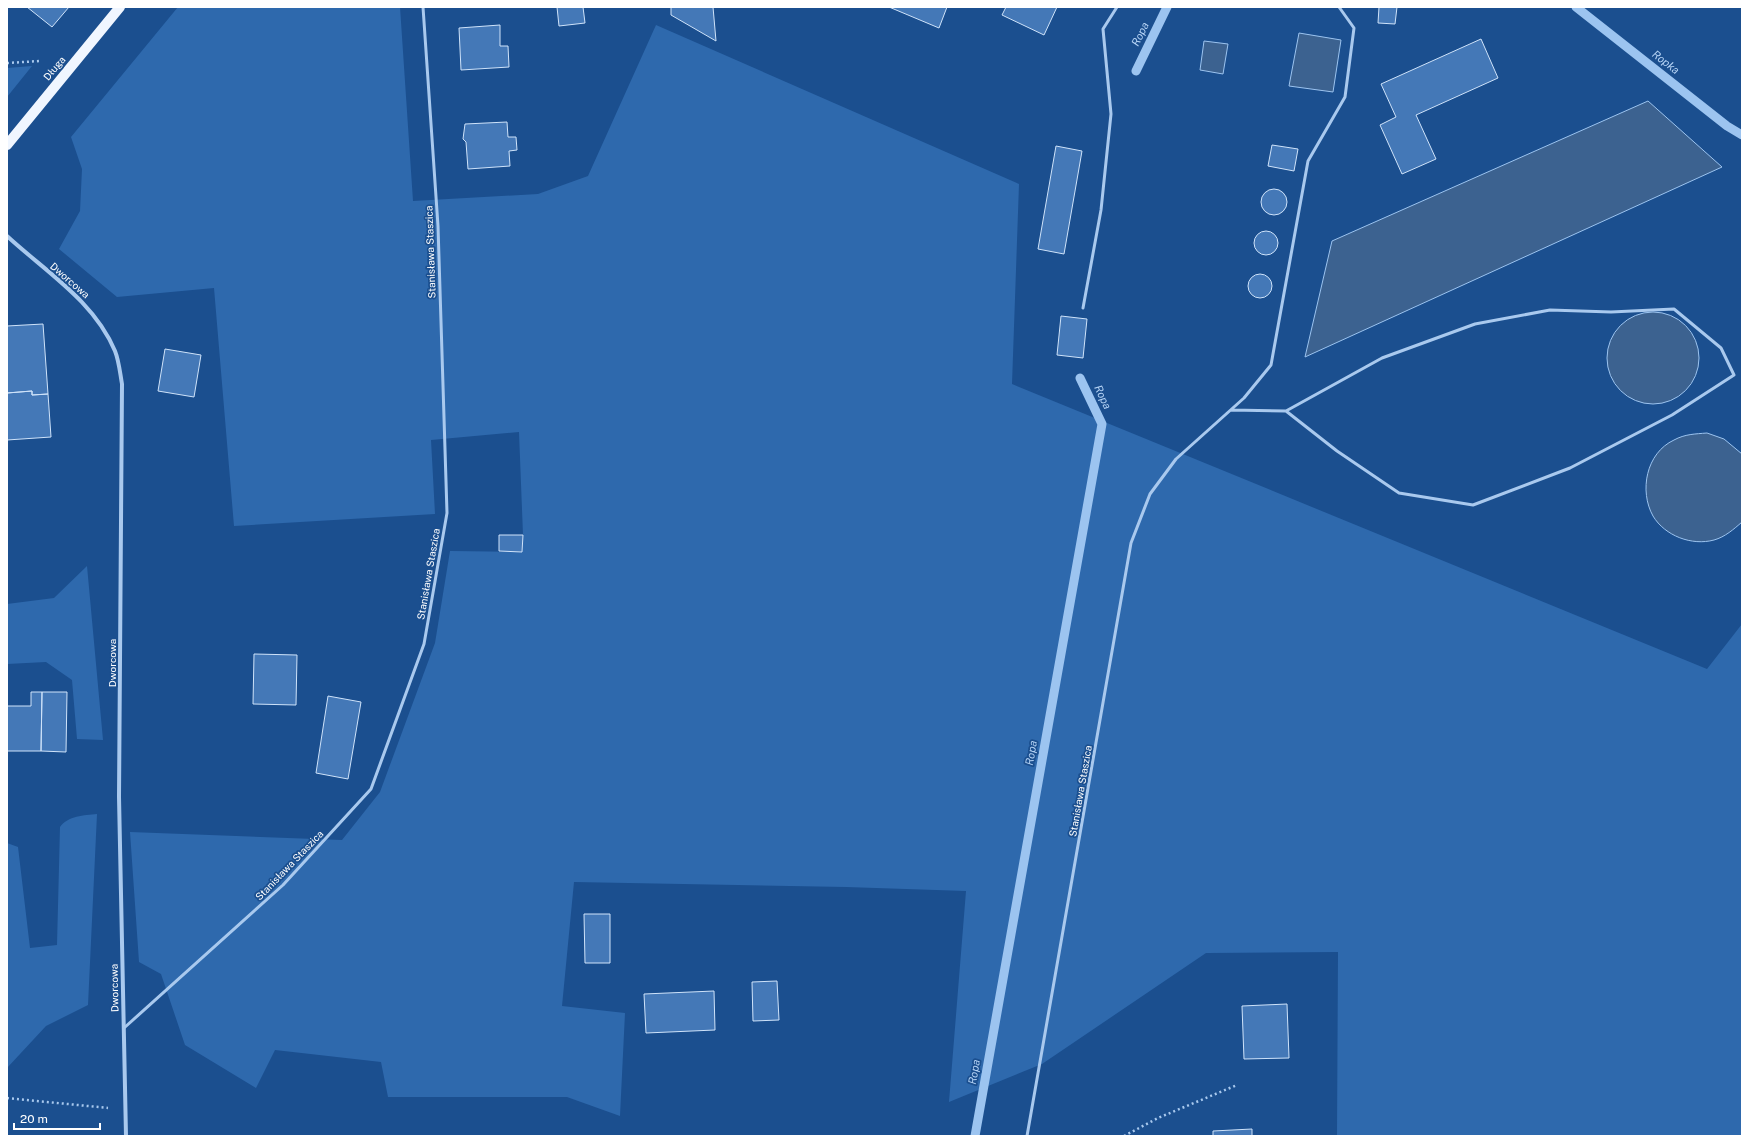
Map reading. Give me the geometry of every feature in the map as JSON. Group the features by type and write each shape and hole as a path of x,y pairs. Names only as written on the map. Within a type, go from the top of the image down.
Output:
{"main road":[{"name":"Długa","path":"7,144 120,7"}],"street":[{"name":"Dworcowa","path":"7,236 86,305 104,329 116,352 122,384 119,797 126,1136"}],"lane":[{"name":"Stanisława Staszica","path":"123,1028 283,885 371,790 424,644 447,513 438,226 422,7"},
{"path":"1083,308 1100,210 1111,114 1104,30 1117,7"},
{"name":"Stanisława Staszica","path":"1027,1136 1131,543 1150,494 1176,459 1244,398 1271,365 1308,160 1345,97 1354,28 1339,7"},
{"path":"1231,410 1286,412 1382,358 1475,324 1550,310 1611,312 1674,309 1721,348 1734,375 1672,415 1570,468 1473,504 1399,493 1336,451 1286,412"}],"path":[{"path":"7,63 40,61"},
{"path":"1124,1136 1158,1118 1237,1085"},
{"path":"7,1098 125,1110"}],"shaded area":[{"path":"178,7 400,7 413,201 538,194 588,176 656,25 1019,184 1012,384 1707,669 1742,624 1742,1136 1337,1136 1338,952 1206,953 1042,1064 949,1102 966,891 846,887 574,882 562,1006 625,1013 620,1116 567,1097 388,1097 381,1062 275,1050 256,1088 185,1045 161,974 139,962 130,832 342,840 380,792 435,643 450,551 522,552 523,535 519,432 431,440 435,514 234,526 214,288 117,297 59,249 80,211 82,169 71,137"},
{"path":"1299,33 1341,40 1333,92 1289,86"},
{"path":"1204,41 1228,44 1223,74 1200,70"},
{"path":"32,66 7,97 7,68"},
{"path":"1648,101 1722,167 1305,357 1332,241"},
{"path":"1653,312 1670,316 1685,326 1695,341 1699,358 1695,375 1685,390 1670,400 1653,404 1636,400 1621,390 1611,375 1607,358 1611,341 1621,326 1636,316"},
{"path":"1707,433 1724,439 1742,454 1742,522 1718,539 1706,542 1697,542 1680,538 1664,529 1658,523 1649,506 1646,495 1646,484 1651,463 1664,446 1682,437"},
{"path":"87,566 103,740 77,739 72,680 46,662 7,664 7,604 54,598"},
{"path":"97,814 88,1005 46,1026 7,1068 7,843 18,847 30,948 57,945 60,827 67,820 72,818"}],"building":[{"path":"27,7 69,7 52,27"},
{"path":"557,7 583,7 585,23 559,26"},
{"path":"671,7 713,7 716,41 671,15"},
{"path":"889,7 947,7 939,28"},
{"path":"1006,7 1057,7 1044,35 1002,15"},
{"path":"1379,7 1397,7 1395,24 1378,23"},
{"path":"500,25 500,46 508,46 509,67 461,70 459,28"},
{"path":"1481,39 1498,78 1416,115 1436,159 1402,174 1380,125 1396,117 1381,84"},
{"path":"507,122 508,137 516,137 517,150 509,151 510,166 468,169 466,142 463,139 465,124"},
{"path":"1272,145 1298,149 1294,171 1268,166"},
{"path":"1056,146 1082,151 1064,254 1038,249"},
{"path":"1274,189 1283,193 1287,202 1283,211 1274,215 1265,211 1261,202 1265,193"},
{"path":"1266,231 1275,234 1278,243 1275,252 1266,255 1257,252 1254,243 1257,234"},
{"path":"1260,274 1269,277 1272,286 1269,295 1260,298 1251,295 1248,286 1251,277"},
{"path":"1061,316 1087,319 1083,358 1057,355"},
{"path":"43,324 48,394 32,395 32,391 7,393 7,326"},
{"path":"165,349 201,355 194,397 158,391"},
{"path":"32,391 32,395 48,394 51,437 7,440 7,393"},
{"path":"499,535 523,535 522,552 499,551"},
{"path":"254,654 297,655 296,705 253,704"},
{"path":"31,692 42,692 41,751 7,751 7,706 31,706"},
{"path":"42,692 67,692 66,752 41,751"},
{"path":"328,696 361,702 348,779 316,773"},
{"path":"584,914 610,914 610,963 585,963"},
{"path":"777,981 779,1020 753,1021 752,982"},
{"path":"714,991 715,1030 646,1033 644,994"},
{"path":"1287,1004 1289,1058 1244,1059 1242,1006"},
{"path":"1252,1129 1252,1136 1213,1136 1213,1131"}],"waterway":[{"name":"Ropa","path":"1136,71 1167,7"},
{"name":"Ropka","path":"1576,7 1727,126 1742,135"},
{"name":"Ropa","path":"975,1136 1102,424 1080,378"}]}
